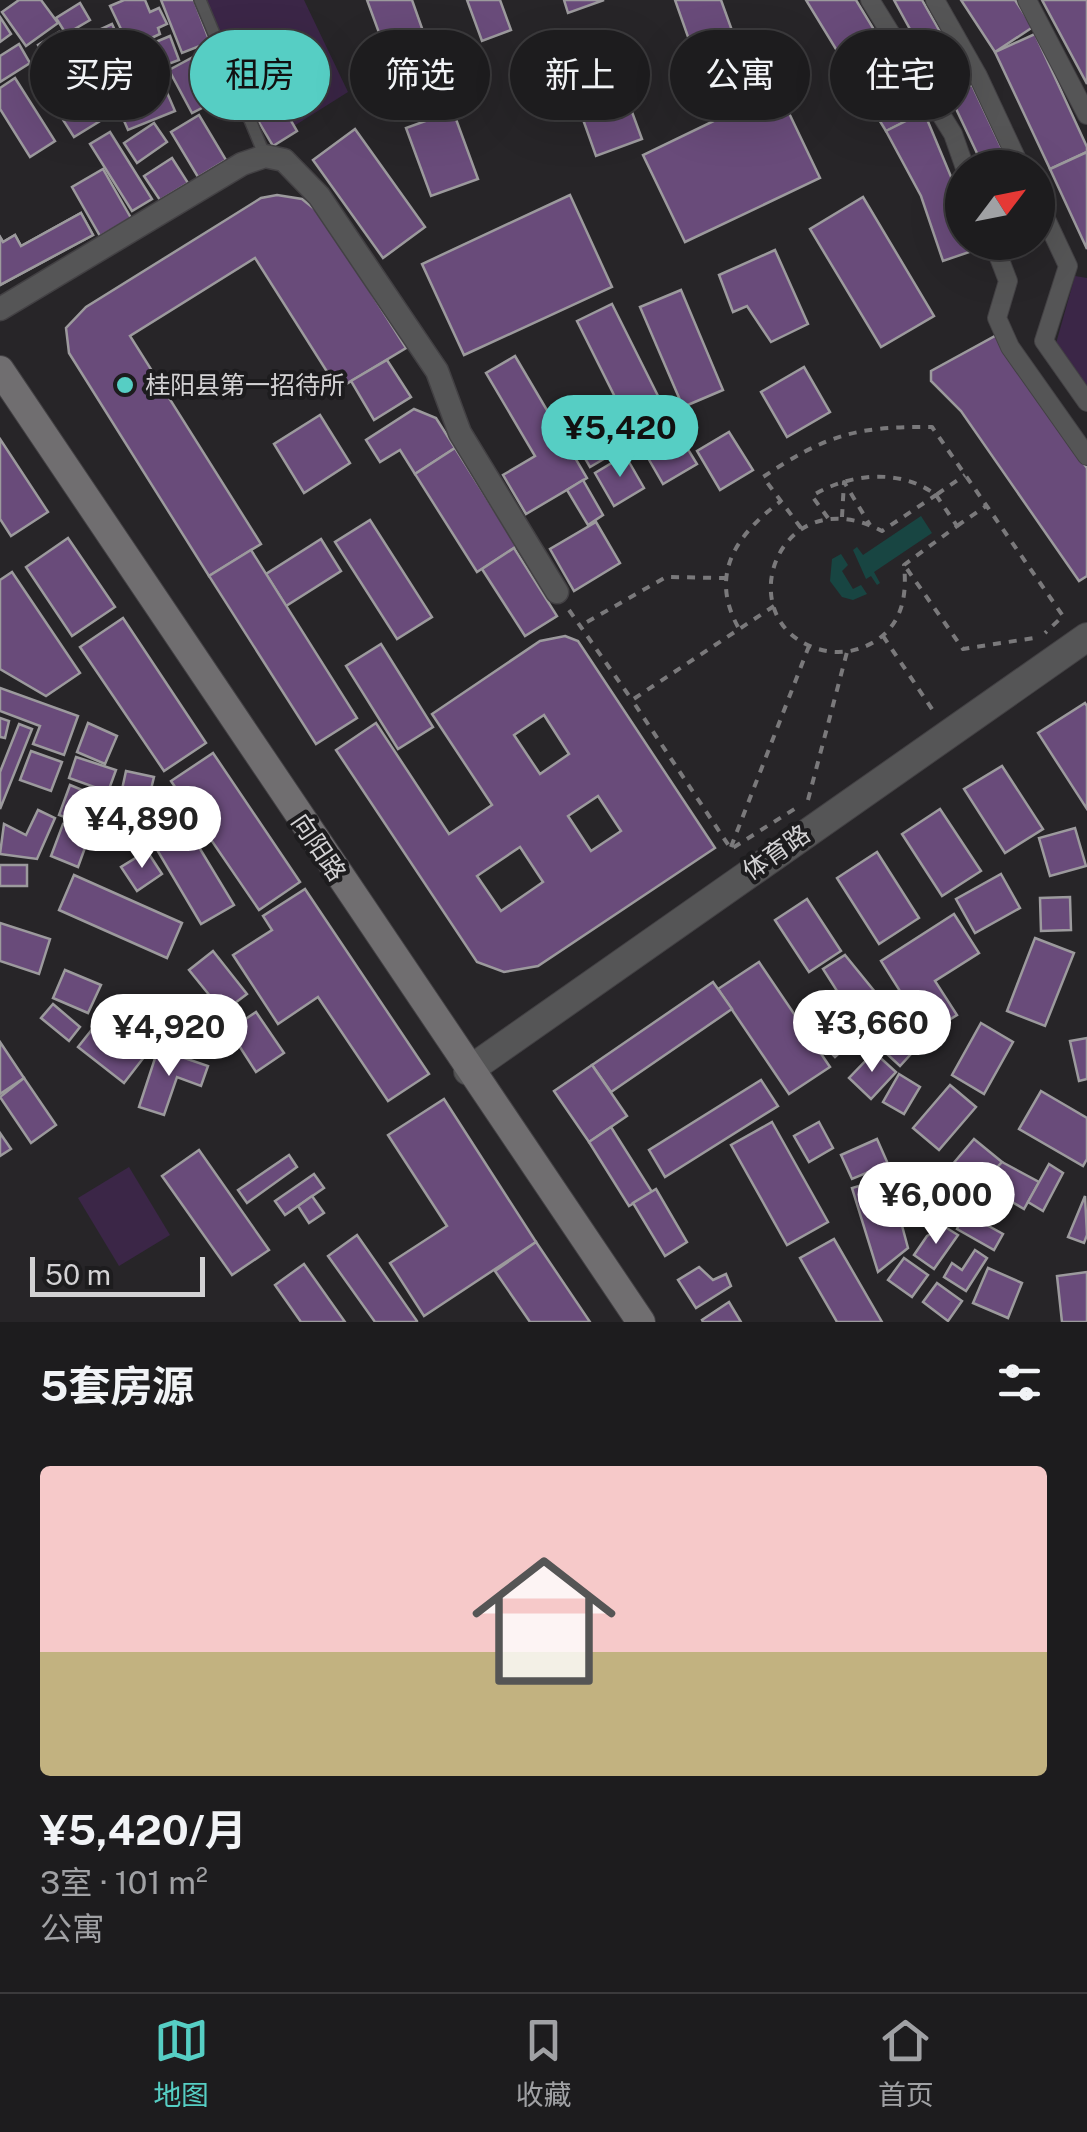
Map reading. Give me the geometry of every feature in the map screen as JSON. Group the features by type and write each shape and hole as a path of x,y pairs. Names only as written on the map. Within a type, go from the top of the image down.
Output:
{"main road":[{"name":"向阳路","path":"0,370 640,1322"}],"street":[{"path":"870,0 959,150"},
{"path":"935,0 1013,150"},
{"path":"1028,0 1087,115"},
{"path":"0,309 189,194 265,156 284,160 310,187 352,244 437,372 460,433 556,592"},
{"path":"1055,238 1068,266 1044,340 1087,402"},
{"path":"1000,260 1008,281 998,318 1010,347 1087,456"},
{"path":"1068,266 1087,269"},
{"name":"体育路","path":"468,1071 1087,637"}],"lane":[{"path":"200,0 265,156"}],"path":[{"path":"802,528 763,477 814,443 880,426 932,427 1063,616 1026,648"},
{"path":"904,565 904,599 883,636 847,652 809,646 788,630 774,606 774,562 802,528 842,517 882,532 965,475"},
{"path":"828,518 812,496 844,482 889,476 922,484 936,496 957,526"},
{"path":"842,517 844,482"},
{"path":"844,482 870,525"},
{"path":"739,629 728,608 725,578 746,537 781,501"},
{"path":"904,565 986,505"},
{"path":"904,565 962,649 1041,637"},
{"path":"587,622 666,577 725,578"},
{"path":"632,700 774,606"},
{"path":"575,619 730,849"},
{"path":"883,636 934,712"},
{"path":"730,849 809,646"},
{"path":"808,800 847,652"},
{"path":"730,849 823,789"}],"shaded area":[{"path":"206,0 304,0 318,30 219,30"},
{"path":"330,54 348,92 330,103"},
{"path":"1075,276 1087,278 1087,390 1055,347"},
{"path":"921,516 932,533 874,572 880,583 877,585 871,576 866,579 853,550 857,547 863,555"},
{"path":"841,554 848,565 842,571 853,589 861,585 867,594 853,600 842,597 830,581 832,559"},
{"path":"129,1167 170,1235 119,1266 78,1198"}],"building":[{"path":"19,0 41,0 58,23 48,30 30,30 30,43 26,46 2,12"},
{"path":"124,0 145,0 150,12 159,8 167,24 159,30 121,30 110,6"},
{"path":"161,0 194,0 205,30 190,30 190,50 182,53"},
{"path":"367,0 412,0 423,30 378,30"},
{"path":"467,0 500,0 511,30 490,38 490,30 478,30"},
{"path":"564,0 604,0 568,13"},
{"path":"675,0 721,0 732,30 686,30"},
{"path":"806,0 856,0 874,30 830,30 830,39"},
{"path":"894,0 922,0 939,30 910,30"},
{"path":"961,0 1015,0 1033,27 995,52"},
{"path":"1042,0 1087,0 1087,84"},
{"path":"80,3 90,20 73,30 64,30 56,18"},
{"path":"0,17 11,34 0,42"},
{"path":"1035,34 1087,152 1055,167 1055,150 1041,150 995,52"},
{"path":"170,36 179,60 170,63"},
{"path":"19,44 30,63 0,82 0,56"},
{"path":"190,59 190,109 170,72"},
{"path":"15,78 30,102 30,120 42,120 55,141 30,157 0,109 0,88"},
{"path":"970,86 1003,150 976,150 961,120 970,120"},
{"path":"63,120 102,120 74,137"},
{"path":"124,120 153,120 128,130"},
{"path":"191,120 202,120 226,160 198,177 171,132"},
{"path":"258,120 291,120 297,131 273,146"},
{"path":"428,120 456,120 478,179 431,196 406,128"},
{"path":"583,120 635,120 642,139 596,156"},
{"path":"716,120 792,120 820,178 685,242 643,155"},
{"path":"879,120 908,120 886,131"},
{"path":"908,120 927,120 945,162 946,260 943,261 921,196 886,131"},
{"path":"154,123 167,142 137,163 124,143"},
{"path":"355,129 425,227 383,258 313,160"},
{"path":"110,132 152,199 132,211 90,144"},
{"path":"1087,152 1087,249 1055,180 1055,167"},
{"path":"172,158 188,183 160,200 144,176"},
{"path":"103,169 131,218 100,236 72,187"},
{"name":"桂阳县第一招待所","path":"277,195 302,199 322,215 406,348 338,389 255,258 130,336 261,544 209,576 69,353 66,328 86,307 261,198"},
{"path":"570,195 612,287 464,355 422,264"},
{"path":"863,197 934,316 881,347 810,229"},
{"path":"81,213 93,235 0,285 0,237 3,242 15,235 21,246"},
{"path":"81,213 93,235 0,285 0,237 3,242 15,235 21,246"},
{"path":"775,250 808,324 771,342 747,306 733,312 719,275"},
{"path":"681,290 723,390 683,407 640,307"},
{"path":"612,304 665,410 630,427 577,321"},
{"path":"1006,330 1002,349 1087,468 1087,576 1079,581 961,411 931,381 931,371"},
{"path":"515,356 587,478 526,514 503,475 535,456 486,373"},
{"path":"387,360 411,397 374,420 351,381"},
{"path":"804,367 830,412 787,437 761,392"},
{"path":"414,409 436,418 455,448 415,474 400,450 380,462 366,440"},
{"path":"320,415 350,463 304,493 274,444"},
{"path":"620,424 631,443 590,467 579,448"},
{"path":"673,425 697,464 663,484 640,444"},
{"path":"729,432 753,470 720,490 697,451"},
{"path":"0,439 48,512 11,536 0,519"},
{"path":"455,448 517,546 477,572 415,474"},
{"path":"625,455 644,488 614,506 595,473"},
{"path":"583,480 603,515 588,525 567,490"},
{"path":"370,520 432,617 397,639 335,542"},
{"path":"596,522 620,563 574,591 550,549"},
{"path":"68,538 115,607 72,636 26,567"},
{"path":"321,539 341,571 286,606 266,574"},
{"path":"514,548 557,616 525,636 482,569"},
{"path":"251,550 357,718 316,744 209,576"},
{"path":"12,572 80,673 46,696 0,669 0,580"},
{"path":"123,618 206,743 164,771 80,647"},
{"path":"565,636 578,641 715,848 538,966 504,972 477,962 336,750 376,723 449,834 492,805 432,714 540,641","holes":["544,715 569,754 540,774 514,735","598,796 621,831 591,851 568,816","520,847 543,882 501,911 477,876"]},
{"path":"381,644 433,727 398,749 346,666"},
{"path":"0,688 78,716 64,755 33,744 40,726 0,711"},
{"path":"1085,703 1087,706 1087,809 1038,733"},
{"path":"0,718 9,721 5,738 0,737"},
{"path":"88,723 117,736 105,764 77,752"},
{"path":"19,724 32,729 0,809 0,772"},
{"path":"31,751 62,762 51,791 20,780"},
{"path":"213,753 300,882 259,910 171,781"},
{"path":"76,757 116,770 108,792 69,778"},
{"path":"1002,766 1043,829 1005,853 964,789"},
{"path":"126,771 154,777 145,814 118,808"},
{"path":"70,785 109,801 98,829 59,815"},
{"path":"940,809 981,871 942,896 902,834"},
{"path":"38,810 55,818 37,859 0,854 4,824 26,835"},
{"path":"63,824 90,834 78,867 51,856"},
{"path":"185,824 234,905 201,924 153,843"},
{"path":"1075,828 1086,866 1050,876 1039,838"},
{"path":"147,851 162,874 137,891 121,867"},
{"path":"877,852 919,918 879,944 837,878"},
{"path":"0,865 27,865 27,886 0,886"},
{"path":"1001,874 1020,908 975,933 956,899"},
{"path":"74,875 182,923 167,958 59,910"},
{"path":"305,889 429,1074 388,1101 318,997 278,1024 233,955 272,930 263,916"},
{"path":"1070,897 1071,930 1041,931 1040,898"},
{"path":"807,899 841,951 809,972 775,920"},
{"path":"954,914 979,953 935,981 957,1015 927,1034 881,961"},
{"path":"0,923 50,939 39,974 0,961"},
{"path":"1035,938 1074,953 1045,1026 1007,1011"},
{"path":"213,951 247,994 223,1012 189,970"},
{"path":"845,955 888,1008 835,1057 805,1025 839,994 823,969"},
{"path":"759,962 830,1067 789,1094 718,989"},
{"path":"65,970 101,985 88,1013 53,998"},
{"path":"713,982 732,1009 611,1092 592,1065"},
{"path":"113,1003 158,1039 124,1083 78,1047"},
{"path":"53,1004 80,1027 69,1041 41,1018"},
{"path":"256,1012 284,1053 256,1072 229,1030"},
{"path":"178,1015 215,1028 206,1056 168,1044"},
{"path":"895,1021 920,1044 900,1066 875,1043"},
{"path":"981,1023 1013,1042 984,1094 952,1075"},
{"path":"1087,1038 1087,1079 1079,1081 1070,1041"},
{"path":"0,1042 24,1078 0,1094"},
{"path":"158,1049 208,1066 201,1086 177,1077 164,1115 139,1107"},
{"path":"874,1052 896,1072 871,1099 849,1078"},
{"path":"592,1065 627,1116 589,1142 554,1091"},
{"path":"899,1074 920,1087 904,1114 883,1102"},
{"path":"24,1078 56,1125 31,1143 0,1097"},
{"path":"761,1080 778,1106 665,1177 649,1150"},
{"path":"950,1085 976,1107 939,1150 913,1128"},
{"path":"1041,1091 1087,1118 1087,1159 1083,1166 1019,1129"},
{"path":"444,1099 536,1242 424,1316 390,1263 447,1226 388,1135"},
{"path":"772,1122 828,1222 787,1245 731,1145"},
{"path":"819,1122 833,1148 809,1162 794,1136"},
{"path":"611,1127 652,1192 629,1206 589,1142"},
{"path":"0,1133 11,1149 0,1156"},
{"path":"877,1139 888,1164 852,1179 841,1155"},
{"path":"974,1139 1002,1162 962,1208 935,1185"},
{"path":"199,1150 269,1250 232,1275 162,1176"},
{"path":"289,1155 297,1167 247,1203 238,1190"},
{"path":"1002,1162 1039,1182 1024,1209 982,1184"},
{"path":"1049,1164 1063,1173 1043,1211 1028,1202"},
{"path":"314,1174 324,1188 285,1215 275,1201"},
{"path":"889,1177 908,1248 878,1272 852,1188"},
{"path":"656,1189 687,1242 665,1256 633,1203"},
{"path":"312,1196 324,1213 309,1223 298,1206"},
{"path":"1085,1196 1087,1235 1084,1243 1068,1237"},
{"path":"965,1213 1003,1234 994,1250 957,1229"},
{"path":"945,1227 958,1235 934,1269 914,1255 927,1236"},
{"path":"357,1235 416,1322 375,1322 328,1256"},
{"path":"834,1239 882,1322 837,1322 800,1258"},
{"path":"536,1242 590,1322 530,1322 495,1271"},
{"path":"975,1250 987,1258 966,1291 944,1277 952,1263 962,1270"},
{"path":"904,1258 928,1275 912,1297 888,1280"},
{"path":"304,1264 345,1322 301,1322 275,1285"},
{"path":"699,1267 713,1280 726,1274 731,1286 696,1308 678,1280"},
{"path":"988,1268 1022,1283 1008,1318 973,1303"},
{"path":"1087,1272 1087,1322 1062,1322 1057,1276"},
{"path":"937,1283 962,1301 948,1321 923,1302"},
{"path":"729,1302 741,1322 703,1322 702,1320"}],"place":[{"name":"桂阳县第一招待所","path":"125,385"}]}
